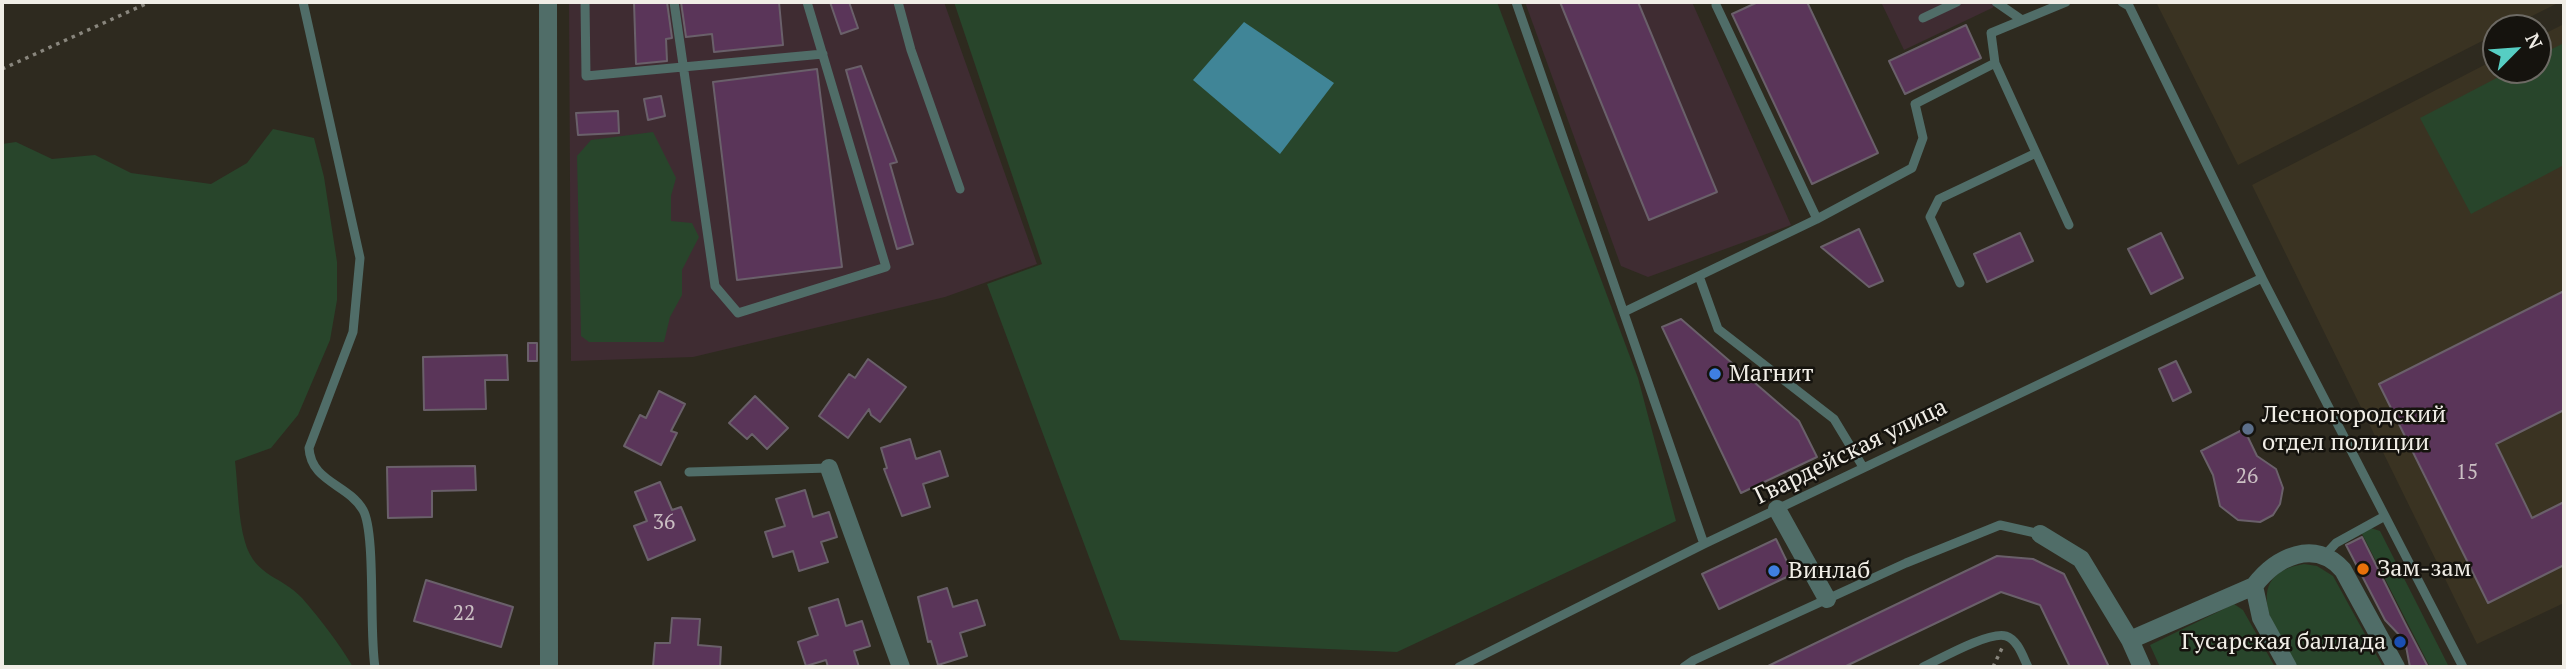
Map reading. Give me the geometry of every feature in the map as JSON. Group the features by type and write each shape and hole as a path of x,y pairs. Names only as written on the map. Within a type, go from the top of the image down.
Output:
{"street":[{"path":"548,2 549,667"},
{"path":"829,468 901,667"},
{"path":"1777,509 1827,599"},
{"path":"2040,534 2081,559 2130,640 2142,667"},
{"path":"2130,640 2254,586 2275,565 2296,555 2314,552 2325,555 2343,570 2396,667"},
{"path":"2254,586 2261,618 2288,667"}],"lane":[{"path":"303,2 360,258 353,332 309,447 310,461 322,477 354,497 365,513 369,533 371,645 374,667"},
{"path":"585,2 586,76 823,54"},
{"path":"674,2 715,286 738,313 886,267 807,2"},
{"path":"898,2 911,50 960,189"},
{"path":"1517,2 1626,311 1704,544"},
{"path":"1923,18 1957,2"},
{"path":"1996,2 2022,20"},
{"path":"2066,2 1991,33 1995,63 2070,225"},
{"path":"2122,2 2129,6 2262,278 2463,667"},
{"path":"1716,5 1817,219"},
{"path":"1626,311 1817,219 1912,168 1923,138 1915,104 1995,63"},
{"path":"1960,283 1930,217 1939,199 2036,153"},
{"path":"1699,276 1718,329 1834,419 1863,467"},
{"name":"Гвардейская улица","path":"1459,667 1704,544 2262,278"},
{"path":"688,472 829,468"},
{"path":"2325,555 2336,542 2385,516"},
{"path":"1684,667 1827,599 2000,525 2040,534"},
{"path":"1923,667 1992,636 2007,636 2017,645 2028,667"}],"path":[{"path":"2,69 150,2"},
{"path":"1993,667 2007,636"}],"shaded area":[{"path":"569,2 944,2 1037,264 945,297 693,357 571,361"},
{"path":"1525,2 1692,2 1791,225 1648,277 1621,266"},
{"path":"1881,2 1999,2 1992,8 1904,50"},
{"path":"2156,2 2560,2 2536,14 2482,14 2482,41 2238,165"},
{"path":"2564,24 2564,603 2477,644 2252,185 2482,66 2482,84 2552,84 2552,30"}],"green space":[{"path":"954,2 1497,2 1638,378 1676,521 1397,652 1120,640 987,284 1042,264"},
{"path":"2564,43 2564,165 2471,214 2420,118 2485,84 2552,84 2552,49"},
{"path":"273,129 314,138 324,177 337,262 337,300 330,340 298,415 271,448 235,461 241,523 245,542 255,562 302,598 353,667 2,667 2,144 16,142 52,159 95,155 131,173 211,184 247,163"},
{"path":"653,132 676,178 671,196 671,221 692,223 699,237 682,270 682,295 670,317 664,342 589,342 581,336 577,156 591,140"},
{"path":"2371,528 2380,531 2449,667 2430,667 2361,532"},
{"path":"2304,564 2317,566 2333,576 2383,667 2296,667 2272,622 2267,592 2272,580 2284,570"},
{"path":"2234,604 2243,610 2275,667 2160,667 2150,645"}],"water":[{"path":"1244,22 1334,83 1280,154 1193,80"}],"building":[{"path":"634,2 667,2 672,38 666,39 667,61 636,64"},
{"path":"681,2 779,2 783,45 714,52 712,34 686,37"},
{"path":"830,2 849,2 858,28 841,34"},
{"path":"1560,2 1638,2 1717,192 1649,220"},
{"path":"1758,2 1807,2 1878,153 1812,184 1732,14"},
{"path":"1966,25 1981,58 1905,94 1889,61"},
{"path":"861,66 897,162 890,164 913,244 897,249 846,70"},
{"path":"817,69 842,267 737,280 713,82"},
{"path":"661,96 665,116 648,120 644,99"},
{"path":"618,111 619,133 578,135 576,113"},
{"path":"1859,229 1883,281 1869,287 1821,247"},
{"path":"2020,233 2033,261 1987,282 1974,254"},
{"path":"2161,233 2183,278 2151,294 2128,249"},
{"path":"2564,291 2564,410 2496,444 2532,518 2564,502 2564,565 2488,603 2379,384"},
{"name":"Магнит","path":"1681,319 1799,421 1817,457 1741,493 1662,327"},
{"path":"528,343 537,343 537,361 528,361"},
{"path":"507,355 508,380 485,380 486,409 424,410 423,357"},
{"path":"868,359 906,387 880,422 871,415 869,409 848,438 819,416 849,374 855,378"},
{"path":"2176,361 2191,392 2173,401 2159,369"},
{"path":"659,391 685,404 671,431 677,433 661,465 624,446 640,415 646,418"},
{"path":"755,396 788,428 767,449 752,434 747,439 729,423"},
{"path":"2244,429 2257,456 2276,469 2283,488 2280,504 2273,515 2260,522 2238,520 2220,506 2213,475 2201,451"},
{"path":"910,439 916,459 940,451 948,476 923,484 930,507 902,516 884,469 887,468 881,448"},
{"path":"475,466 476,490 432,491 432,517 388,518 387,467"},
{"path":"660,482 672,510 681,507 695,540 648,560 634,526 647,521 635,492"},
{"path":"805,490 813,517 829,512 837,537 821,542 828,562 799,571 793,551 773,557 765,532 785,526 776,499"},
{"path":"2362,537 2428,667 2410,667 2405,641 2385,620 2346,545"},
{"path":"1776,539 1793,574 1719,609 1702,574"},
{"path":"1997,556 2033,559 2064,574 2109,667 2070,667 2040,605 2001,592 1844,667 1766,667"},
{"path":"426,580 513,607 501,647 414,621"},
{"path":"947,588 953,607 977,600 985,625 960,633 967,656 938,665 931,641 928,642 918,597"},
{"path":"838,599 846,626 862,621 870,646 854,651 859,667 828,667 826,660 806,666 798,642 818,635 809,608"},
{"path":"672,618 700,619 698,645 721,647 720,667 653,667 655,643 670,643"}],"place":[{"name":"Магнит","path":"1715,374"},
{"name":"Лесногородский отдел полиции","path":"2248,429"},
{"name":"Зам-зам","path":"2363,569"},
{"name":"Винлаб","path":"1774,571"},
{"name":"Гусарская баллада","path":"2400,642"}]}
